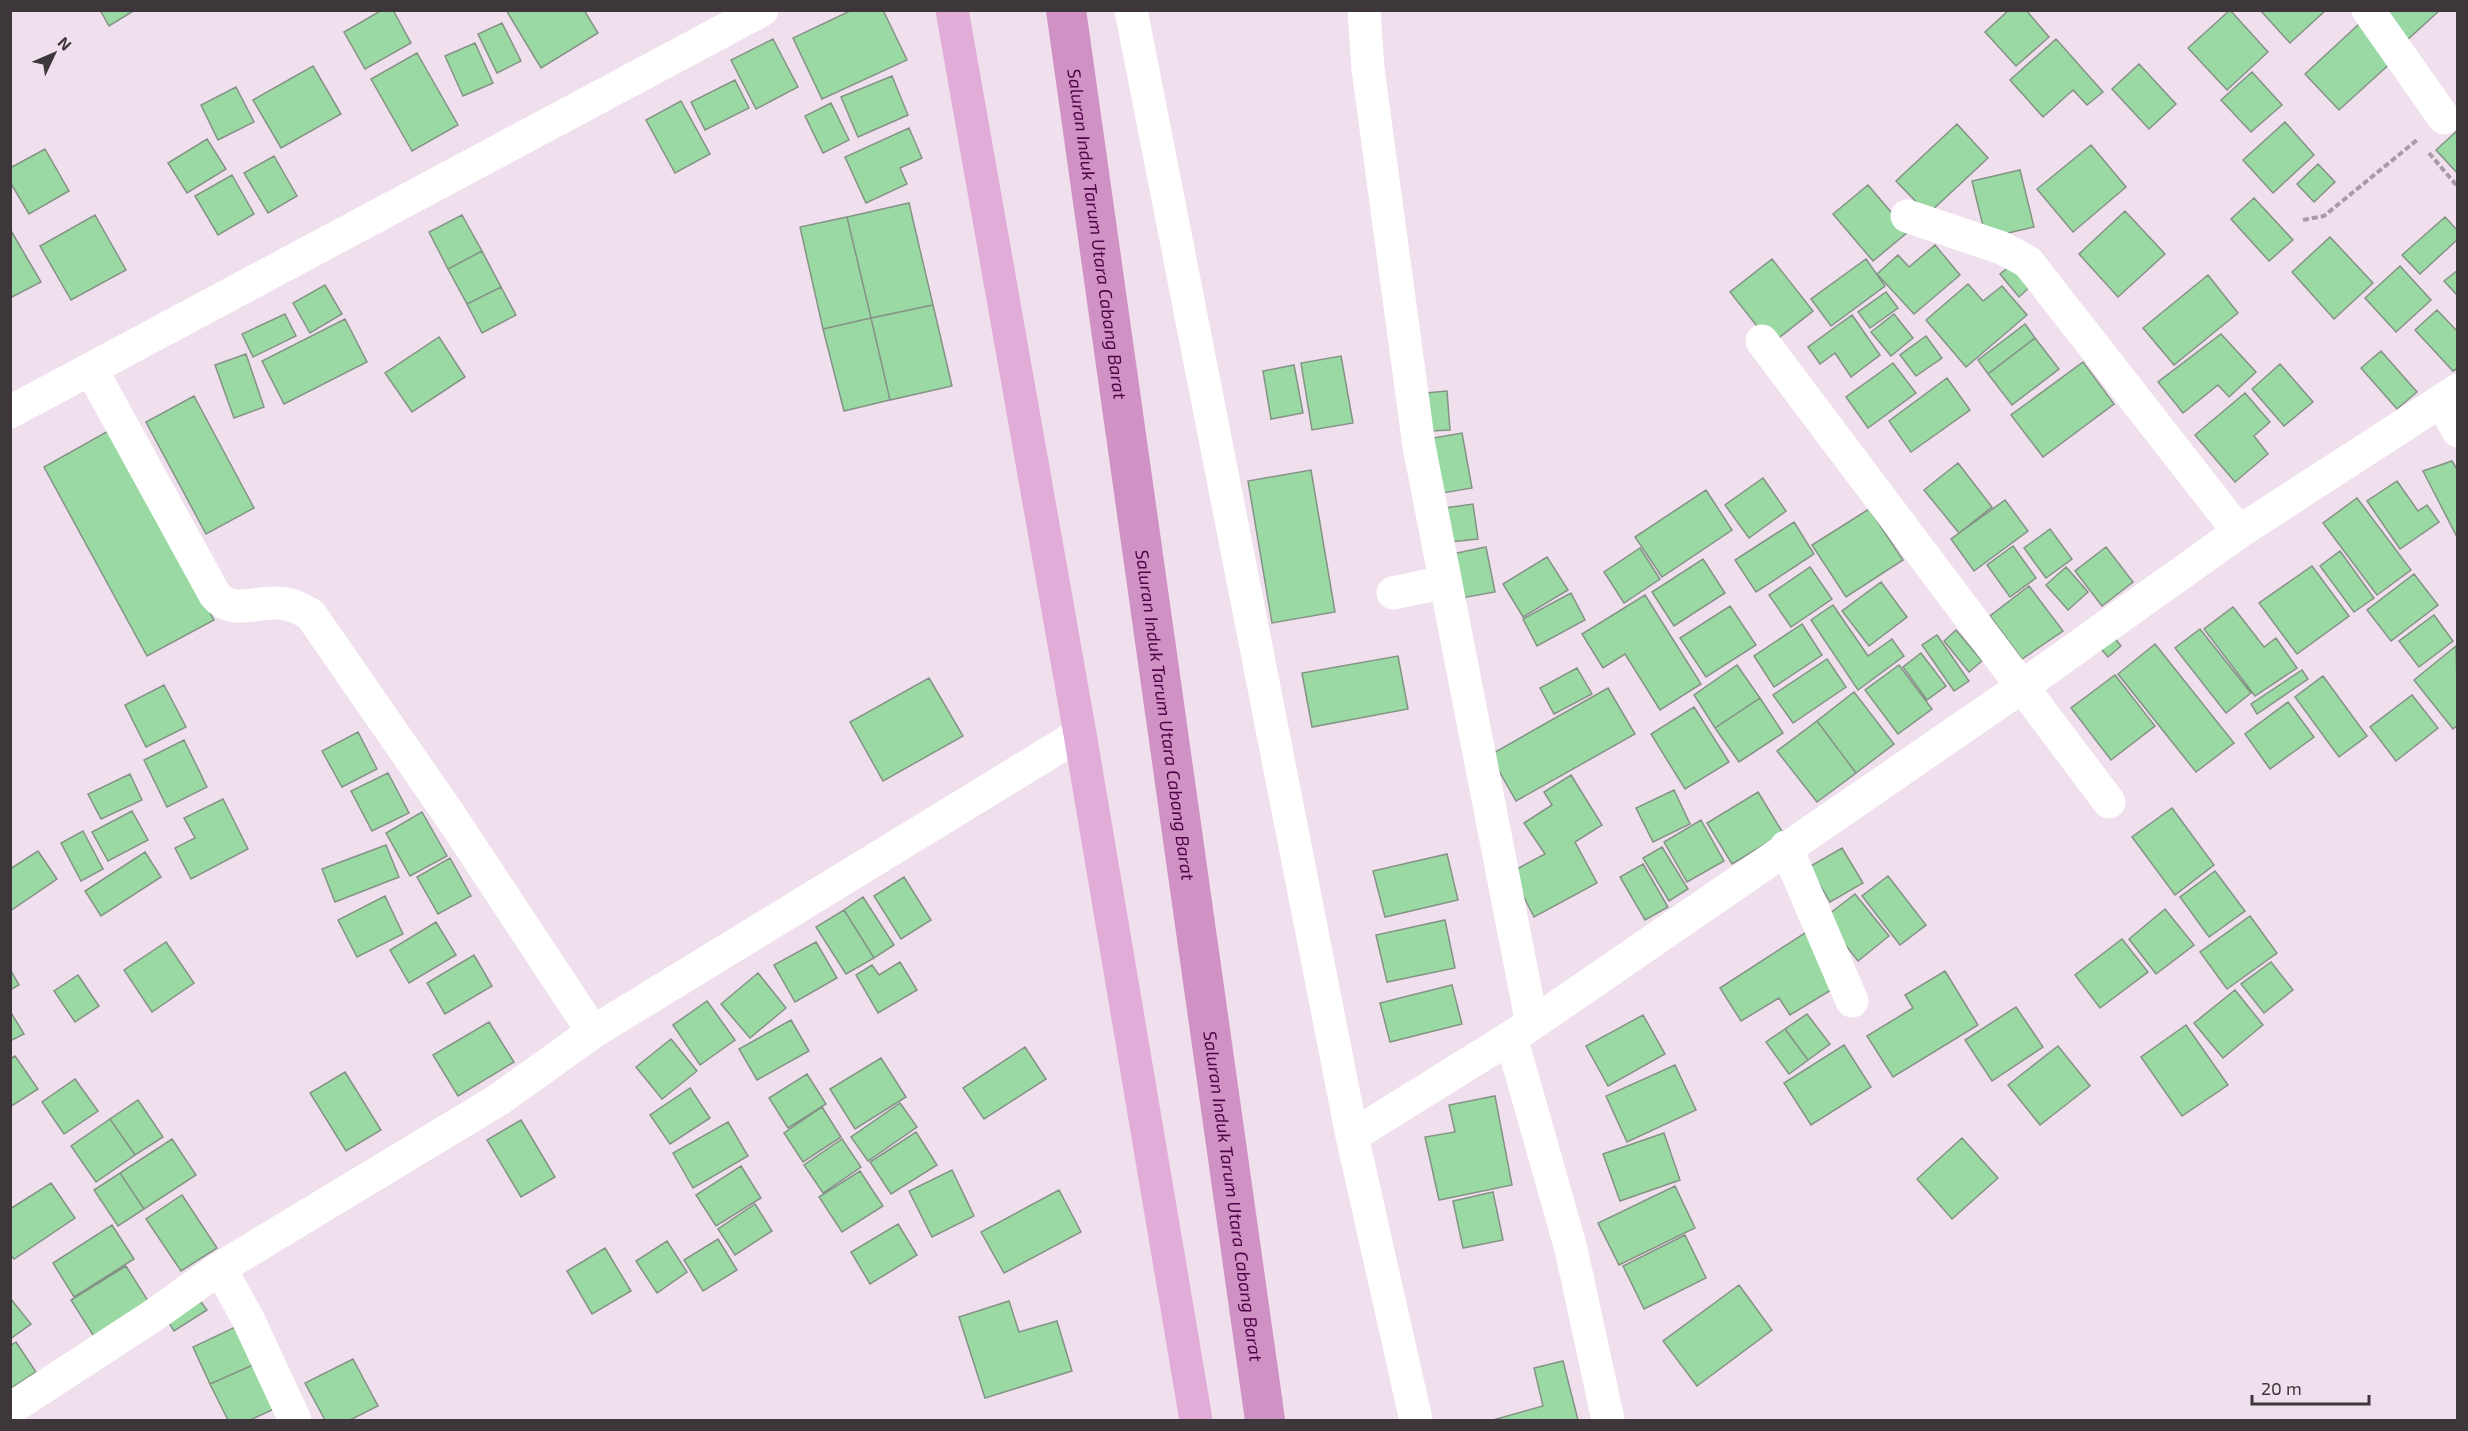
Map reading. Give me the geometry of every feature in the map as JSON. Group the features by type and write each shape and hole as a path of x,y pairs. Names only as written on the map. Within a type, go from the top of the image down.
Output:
{"main road":[{"path":"952,10 1080,734 1196,1420"}],"street":[{"path":"10,412 762,10"},
{"path":"1131,10 1352,1136 1416,1420"},
{"path":"1364,10 1368,69 1413,403 1421,586 1608,1420"},
{"path":"2368,10 2444,118"},
{"path":"1907,216 2002,248 2028,262 2239,532"},
{"path":"1762,341 2020,687 2109,802"},
{"path":"92,369 215,595 225,604 292,605 311,615 451,817 593,1032"},
{"path":"1352,1136 1521,1030 2020,687 2239,532 2450,395 2457,431"},
{"path":"10,1409 154,1315 220,1268 498,1100 593,1032 1080,734"},
{"path":"1786,847 1852,1001"},
{"path":"220,1268 248,1319 295,1420"}],"path":[{"path":"2303,220 2324,216 2419,139 2457,187"}],"building":[{"path":"100,10 135,10 109,26"},
{"path":"382,10 393,10 411,43 365,69 344,32"},
{"path":"506,10 584,10 598,33 541,68"},
{"path":"852,10 883,10 907,60 822,99 793,38"},
{"path":"2009,10 2026,10 2049,37 2016,66 1985,32"},
{"path":"2230,10 2268,52 2227,90 2188,48"},
{"path":"2260,10 2326,10 2290,43"},
{"path":"2385,10 2440,10 2406,41"},
{"path":"502,23 521,61 497,73 478,34"},
{"path":"2360,23 2394,60 2339,110 2305,74"},
{"path":"773,39 798,87 756,109 731,60"},
{"path":"2056,39 2103,92 2087,105 2073,90 2043,117 2010,80"},
{"path":"475,43 493,83 463,96 445,56"},
{"path":"417,53 458,125 412,151 371,79"},
{"path":"2139,64 2176,104 2149,129 2112,89"},
{"path":"313,66 341,114 281,148 253,100"},
{"path":"2252,72 2282,105 2251,132 2221,100"},
{"path":"892,76 908,115 858,137 841,97"},
{"path":"735,80 749,108 705,130 691,102"},
{"path":"236,87 254,122 218,140 201,105"},
{"path":"681,101 710,154 675,173 646,120"},
{"path":"831,103 849,140 823,153 805,116"},
{"path":"2285,122 2314,155 2273,193 2243,160"},
{"path":"1957,124 1988,158 1928,214 1896,181"},
{"path":"909,128 922,158 900,168 907,184 866,203 845,157"},
{"path":"2458,130 2458,174 2436,150"},
{"path":"207,139 226,169 187,193 168,163"},
{"path":"2091,145 2126,187 2073,232 2037,189"},
{"path":"45,149 69,191 29,214 10,182 10,168"},
{"path":"274,156 297,196 268,213 244,173"},
{"path":"2318,164 2335,182 2314,202 2297,184"},
{"path":"2020,170 2034,227 1986,238 1972,181"},
{"path":"232,175 254,214 218,235 195,196"},
{"path":"1868,185 1908,232 1873,261 1833,214"},
{"path":"2254,198 2293,240 2269,261 2231,219"},
{"path":"909,203 933,305 871,318 847,217"},
{"path":"2125,211 2165,254 2118,297 2079,254"},
{"path":"95,215 126,270 71,300 40,246"},
{"path":"462,215 482,251 448,269 429,232"},
{"path":"847,217 871,318 823,329 800,227"},
{"path":"2445,217 2458,231 2458,239 2420,274 2402,255"},
{"path":"10,229 41,282 10,298"},
{"path":"2330,237 2373,283 2334,319 2292,272"},
{"path":"1935,245 1960,275 1914,314 1877,274 1898,255 1909,267"},
{"path":"482,251 501,287 467,304 448,269"},
{"path":"1772,259 1813,311 1771,344 1730,292"},
{"path":"1866,259 1885,286 1831,326 1811,299"},
{"path":"2016,261 2035,282 2019,297 2000,274"},
{"path":"2400,266 2431,300 2396,332 2365,298"},
{"path":"2458,270 2458,296 2444,281"},
{"path":"2208,275 2238,313 2174,365 2143,328"},
{"path":"1968,284 1983,301 2002,286 2027,315 1966,367 1926,320"},
{"path":"325,285 342,314 310,333 293,303"},
{"path":"501,287 516,315 482,333 467,304"},
{"path":"1886,292 1898,308 1870,328 1858,312"},
{"path":"933,305 952,386 890,400 871,318"},
{"path":"2437,310 2458,332 2458,368 2453,371 2415,330"},
{"path":"285,314 296,336 253,357 242,334"},
{"path":"1894,314 1913,338 1891,356 1871,332"},
{"path":"1852,315 1880,355 1851,377 1835,353 1820,364 1808,347"},
{"path":"871,318 890,400 844,411 823,329"},
{"path":"345,319 367,362 284,404 262,361"},
{"path":"2025,324 2035,338 1988,374 1978,360"},
{"path":"2221,334 2256,372 2229,397 2218,385 2183,413 2158,382"},
{"path":"1926,336 1942,358 1916,376 1900,355"},
{"path":"439,337 465,377 412,412 385,373"},
{"path":"2035,338 2059,369 2012,405 1988,374"},
{"path":"2381,351 2417,392 2397,409 2361,368"},
{"path":"246,354 264,407 234,418 215,365"},
{"path":"1341,356 1353,423 1312,430 1301,363"},
{"path":"2083,362 2114,404 2043,457 2011,415"},
{"path":"1893,363 1916,393 1868,428 1846,397"},
{"path":"2280,364 2313,402 2284,426 2252,389"},
{"path":"1294,365 1303,413 1271,419 1263,371"},
{"path":"1947,378 1970,410 1911,452 1889,421"},
{"path":"1447,391 1450,430 1430,431 1426,393"},
{"path":"2245,393 2270,422 2254,436 2268,454 2235,482 2195,435"},
{"path":"194,396 254,508 206,534 146,422"},
{"path":"110,430 214,620 147,656 44,467"},
{"path":"1462,433 1472,488 1437,494 1427,439"},
{"path":"2452,461 2458,471 2458,539 2423,471"},
{"path":"1958,463 1992,507 1959,533 1924,490"},
{"path":"1311,470 1335,612 1272,623 1248,481"},
{"path":"1763,478 1786,511 1749,538 1725,505"},
{"path":"2397,481 2418,511 2427,505 2439,522 2400,549 2367,501"},
{"path":"1706,490 1732,530 1662,577 1635,537"},
{"path":"2357,498 2411,570 2377,595 2323,523"},
{"path":"2005,500 2028,531 1974,571 1951,539"},
{"path":"1473,504 1478,539 1450,542 1445,508"},
{"path":"1869,509 1903,560 1846,597 1812,545"},
{"path":"1794,522 1814,554 1756,592 1735,560"},
{"path":"2050,529 2072,559 2046,578 2024,548"},
{"path":"2013,546 2036,578 2010,597 1987,565"},
{"path":"1486,547 1495,592 1456,599 1447,555"},
{"path":"2106,547 2133,582 2102,606 2075,571"},
{"path":"1640,548 1660,579 1624,603 1604,572"},
{"path":"2340,551 2374,598 2354,612 2320,566"},
{"path":"1547,557 1568,590 1523,617 1503,584"},
{"path":"1703,559 1725,593 1674,626 1652,592"},
{"path":"2312,566 2349,616 2297,654 2259,603"},
{"path":"1810,567 1832,599 1791,627 1769,595"},
{"path":"2066,567 2088,592 2068,610 2046,585"},
{"path":"2414,574 2438,605 2391,641 2367,610"},
{"path":"1881,582 1907,617 1869,646 1842,611"},
{"path":"2029,586 2063,631 2022,659 1990,616"},
{"path":"1571,593 1585,620 1537,646 1523,619"},
{"path":"1645,595 1701,684 1660,710 1625,654 1603,668 1582,634"},
{"path":"1833,605 1868,656 1892,639 1904,656 1858,690 1811,620"},
{"path":"1730,606 1756,645 1706,677 1680,638"},
{"path":"2233,607 2264,647 2276,638 2297,668 2255,696 2204,629"},
{"path":"2434,615 2453,641 2419,667 2399,641"},
{"path":"1802,624 1822,655 1774,687 1754,656"},
{"path":"2200,629 2251,693 2226,713 2175,648"},
{"path":"1956,630 1982,661 1969,672 1944,641"},
{"path":"2110,632 2121,646 2108,657 2096,643"},
{"path":"1937,635 1969,681 1954,691 1922,645"},
{"path":"2155,644 2234,743 2196,772 2118,674"},
{"path":"2456,646 2458,725 2453,729 2414,680"},
{"path":"1921,653 1946,686 1927,700 1903,667"},
{"path":"1398,656 1408,709 1312,727 1302,673"},
{"path":"1827,659 1846,687 1793,723 1773,695"},
{"path":"1737,665 1760,698 1715,728 1694,695"},
{"path":"1899,665 1932,709 1898,734 1865,690"},
{"path":"1577,668 1592,694 1554,714 1540,688"},
{"path":"2302,670 2308,679 2257,714 2251,704"},
{"path":"2115,675 2155,726 2111,760 2071,708"},
{"path":"2323,676 2367,736 2339,757 2295,697"},
{"path":"929,678 963,736 883,781 850,722"},
{"path":"164,685 186,727 146,747 125,705"},
{"path":"1608,688 1635,734 1516,801 1490,755"},
{"path":"1854,692 1894,744 1856,773 1817,721"},
{"path":"2412,695 2438,728 2396,761 2370,727"},
{"path":"1760,698 1783,733 1739,762 1715,728"},
{"path":"2288,702 2314,737 2270,769 2245,734"},
{"path":"1694,707 1729,762 1685,789 1651,734"},
{"path":"1817,721 1856,773 1817,802 1777,751"},
{"path":"358,732 377,769 342,787 322,751"},
{"path":"184,740 207,787 167,807 144,760"},
{"path":"388,773 409,813 372,831 351,791"},
{"path":"130,774 142,800 101,819 88,794"},
{"path":"1571,775 1602,825 1575,842 1597,883 1534,917 1511,872 1545,854 1524,823 1552,805 1544,792"},
{"path":"1674,790 1690,824 1653,842 1636,808"},
{"path":"1758,792 1783,833 1732,864 1707,823"},
{"path":"223,799 248,849 191,879 175,848 195,838 184,818"},
{"path":"2172,808 2214,865 2175,895 2132,837"},
{"path":"132,811 148,840 108,861 92,832"},
{"path":"422,812 447,856 410,876 386,833"},
{"path":"1701,820 1724,861 1687,882 1664,842"},
{"path":"83,831 103,869 81,881 61,843"},
{"path":"386,845 399,877 335,902 322,869"},
{"path":"1662,847 1688,889 1669,901 1643,858"},
{"path":"1842,848 1863,883 1830,902 1809,867"},
{"path":"38,851 57,879 10,911 10,869"},
{"path":"145,852 161,877 101,916 85,891"},
{"path":"1447,854 1458,900 1385,917 1373,871"},
{"path":"450,858 471,896 438,914 417,877"},
{"path":"1643,864 1668,907 1645,920 1620,877"},
{"path":"2215,871 2245,911 2209,937 2180,897"},
{"path":"1888,876 1926,925 1900,945 1862,896"},
{"path":"904,877 931,920 901,939 874,896"},
{"path":"1855,894 1889,936 1858,961 1824,918"},
{"path":"385,896 403,934 357,957 338,920"},
{"path":"863,897 894,945 874,958 844,910"},
{"path":"2165,909 2194,945 2156,974 2129,939"},
{"path":"844,910 874,958 846,974 816,927"},
{"path":"2250,916 2277,953 2227,989 2200,952"},
{"path":"1445,920 1455,968 1387,982 1376,935"},
{"path":"436,922 456,955 409,983 390,950"},
{"path":"1808,931 1841,984 1790,1015 1779,998 1741,1021 1720,988"},
{"path":"2122,939 2148,972 2100,1008 2075,975"},
{"path":"166,942 194,983 152,1012 124,970"},
{"path":"816,942 837,978 795,1002 774,965"},
{"path":"474,955 492,986 445,1014 427,983"},
{"path":"900,962 917,990 878,1013 856,975 872,965 879,975"},
{"path":"2271,962 2293,990 2264,1013 2241,984"},
{"path":"10,969 19,985 10,990"},
{"path":"1945,971 1978,1025 1893,1077 1867,1036 1913,1008 1905,995"},
{"path":"758,973 786,1008 750,1038 721,1004"},
{"path":"78,975 99,1006 75,1022 54,991"},
{"path":"1452,985 1462,1024 1390,1042 1380,1003"},
{"path":"2235,990 2263,1025 2223,1058 2194,1023"},
{"path":"707,1001 735,1040 700,1065 673,1025"},
{"path":"2016,1007 2043,1047 1992,1081 1965,1040"},
{"path":"10,1011 24,1034 10,1041"},
{"path":"1807,1014 1830,1044 1808,1060 1785,1029"},
{"path":"1643,1015 1665,1054 1608,1086 1586,1046"},
{"path":"791,1020 809,1051 757,1080 739,1049"},
{"path":"489,1022 514,1062 458,1096 433,1055"},
{"path":"2186,1025 2228,1085 2182,1116 2141,1057"},
{"path":"1785,1029 1808,1060 1789,1074 1766,1042"},
{"path":"671,1039 697,1071 662,1099 636,1067"},
{"path":"1844,1045 1871,1087 1811,1125 1784,1083"},
{"path":"2058,1046 2090,1086 2040,1125 2008,1085"},
{"path":"1025,1047 1046,1079 984,1119 963,1088"},
{"path":"15,1056 38,1089 10,1107 10,1059"},
{"path":"881,1058 906,1097 855,1129 830,1089"},
{"path":"1675,1065 1696,1110 1627,1142 1606,1096"},
{"path":"345,1072 381,1130 346,1151 310,1093"},
{"path":"807,1074 826,1104 788,1128 769,1098"},
{"path":"75,1079 98,1111 64,1134 42,1102"},
{"path":"690,1088 710,1118 670,1144 650,1115"},
{"path":"1495,1096 1512,1185 1439,1200 1425,1137 1455,1132 1449,1105"},
{"path":"138,1100 163,1137 135,1155 110,1119"},
{"path":"900,1103 917,1127 868,1161 851,1137"},
{"path":"822,1107 841,1137 803,1162 784,1133"},
{"path":"110,1119 135,1155 96,1182 71,1146"},
{"path":"521,1120 555,1177 521,1197 487,1140"},
{"path":"728,1122 748,1156 693,1188 673,1153"},
{"path":"916,1132 937,1165 891,1194 870,1162"},
{"path":"1664,1133 1680,1180 1620,1201 1603,1154"},
{"path":"1962,1138 1998,1178 1952,1219 1917,1179"},
{"path":"172,1139 196,1175 144,1209 120,1173"},
{"path":"842,1139 861,1167 823,1193 804,1165"},
{"path":"741,1166 761,1198 716,1226 696,1195"},
{"path":"952,1170 974,1216 932,1237 909,1191"},
{"path":"860,1171 883,1206 842,1232 819,1197"},
{"path":"120,1173 144,1209 118,1226 94,1190"},
{"path":"51,1183 75,1218 14,1259 10,1254 10,1209"},
{"path":"1675,1186 1695,1228 1619,1265 1598,1223"},
{"path":"1059,1190 1081,1232 1004,1273 981,1232"},
{"path":"1493,1192 1503,1240 1463,1248 1453,1201"},
{"path":"182,1195 217,1248 181,1271 146,1219"},
{"path":"755,1204 772,1231 735,1255 718,1229"},
{"path":"898,1224 917,1255 870,1284 851,1252"},
{"path":"112,1225 134,1259 74,1297 53,1263"},
{"path":"1685,1235 1706,1278 1644,1309 1623,1266"},
{"path":"718,1239 737,1270 703,1291 684,1260"},
{"path":"667,1241 687,1272 657,1293 636,1261"},
{"path":"605,1248 631,1291 592,1314 567,1271"},
{"path":"126,1266 155,1312 100,1346 71,1300"},
{"path":"1739,1285 1772,1330 1697,1386 1663,1341"},
{"path":"193,1291 207,1310 174,1331 162,1312"},
{"path":"10,1298 31,1324 10,1339"},
{"path":"1009,1301 1019,1332 1057,1321 1072,1371 985,1398 959,1317"},
{"path":"244,1323 262,1361 210,1384 193,1347"},
{"path":"16,1342 36,1372 10,1389 10,1346"},
{"path":"353,1359 378,1406 350,1420 325,1420 305,1383"},
{"path":"262,1361 283,1405 250,1420 228,1420 210,1384"},
{"path":"1563,1361 1578,1420 1493,1420 1543,1406 1534,1368"}],"waterway":[{"name":"Saluran Induk Tarum Utara Cabang Barat","path":"1066,10 1265,1420"}]}
